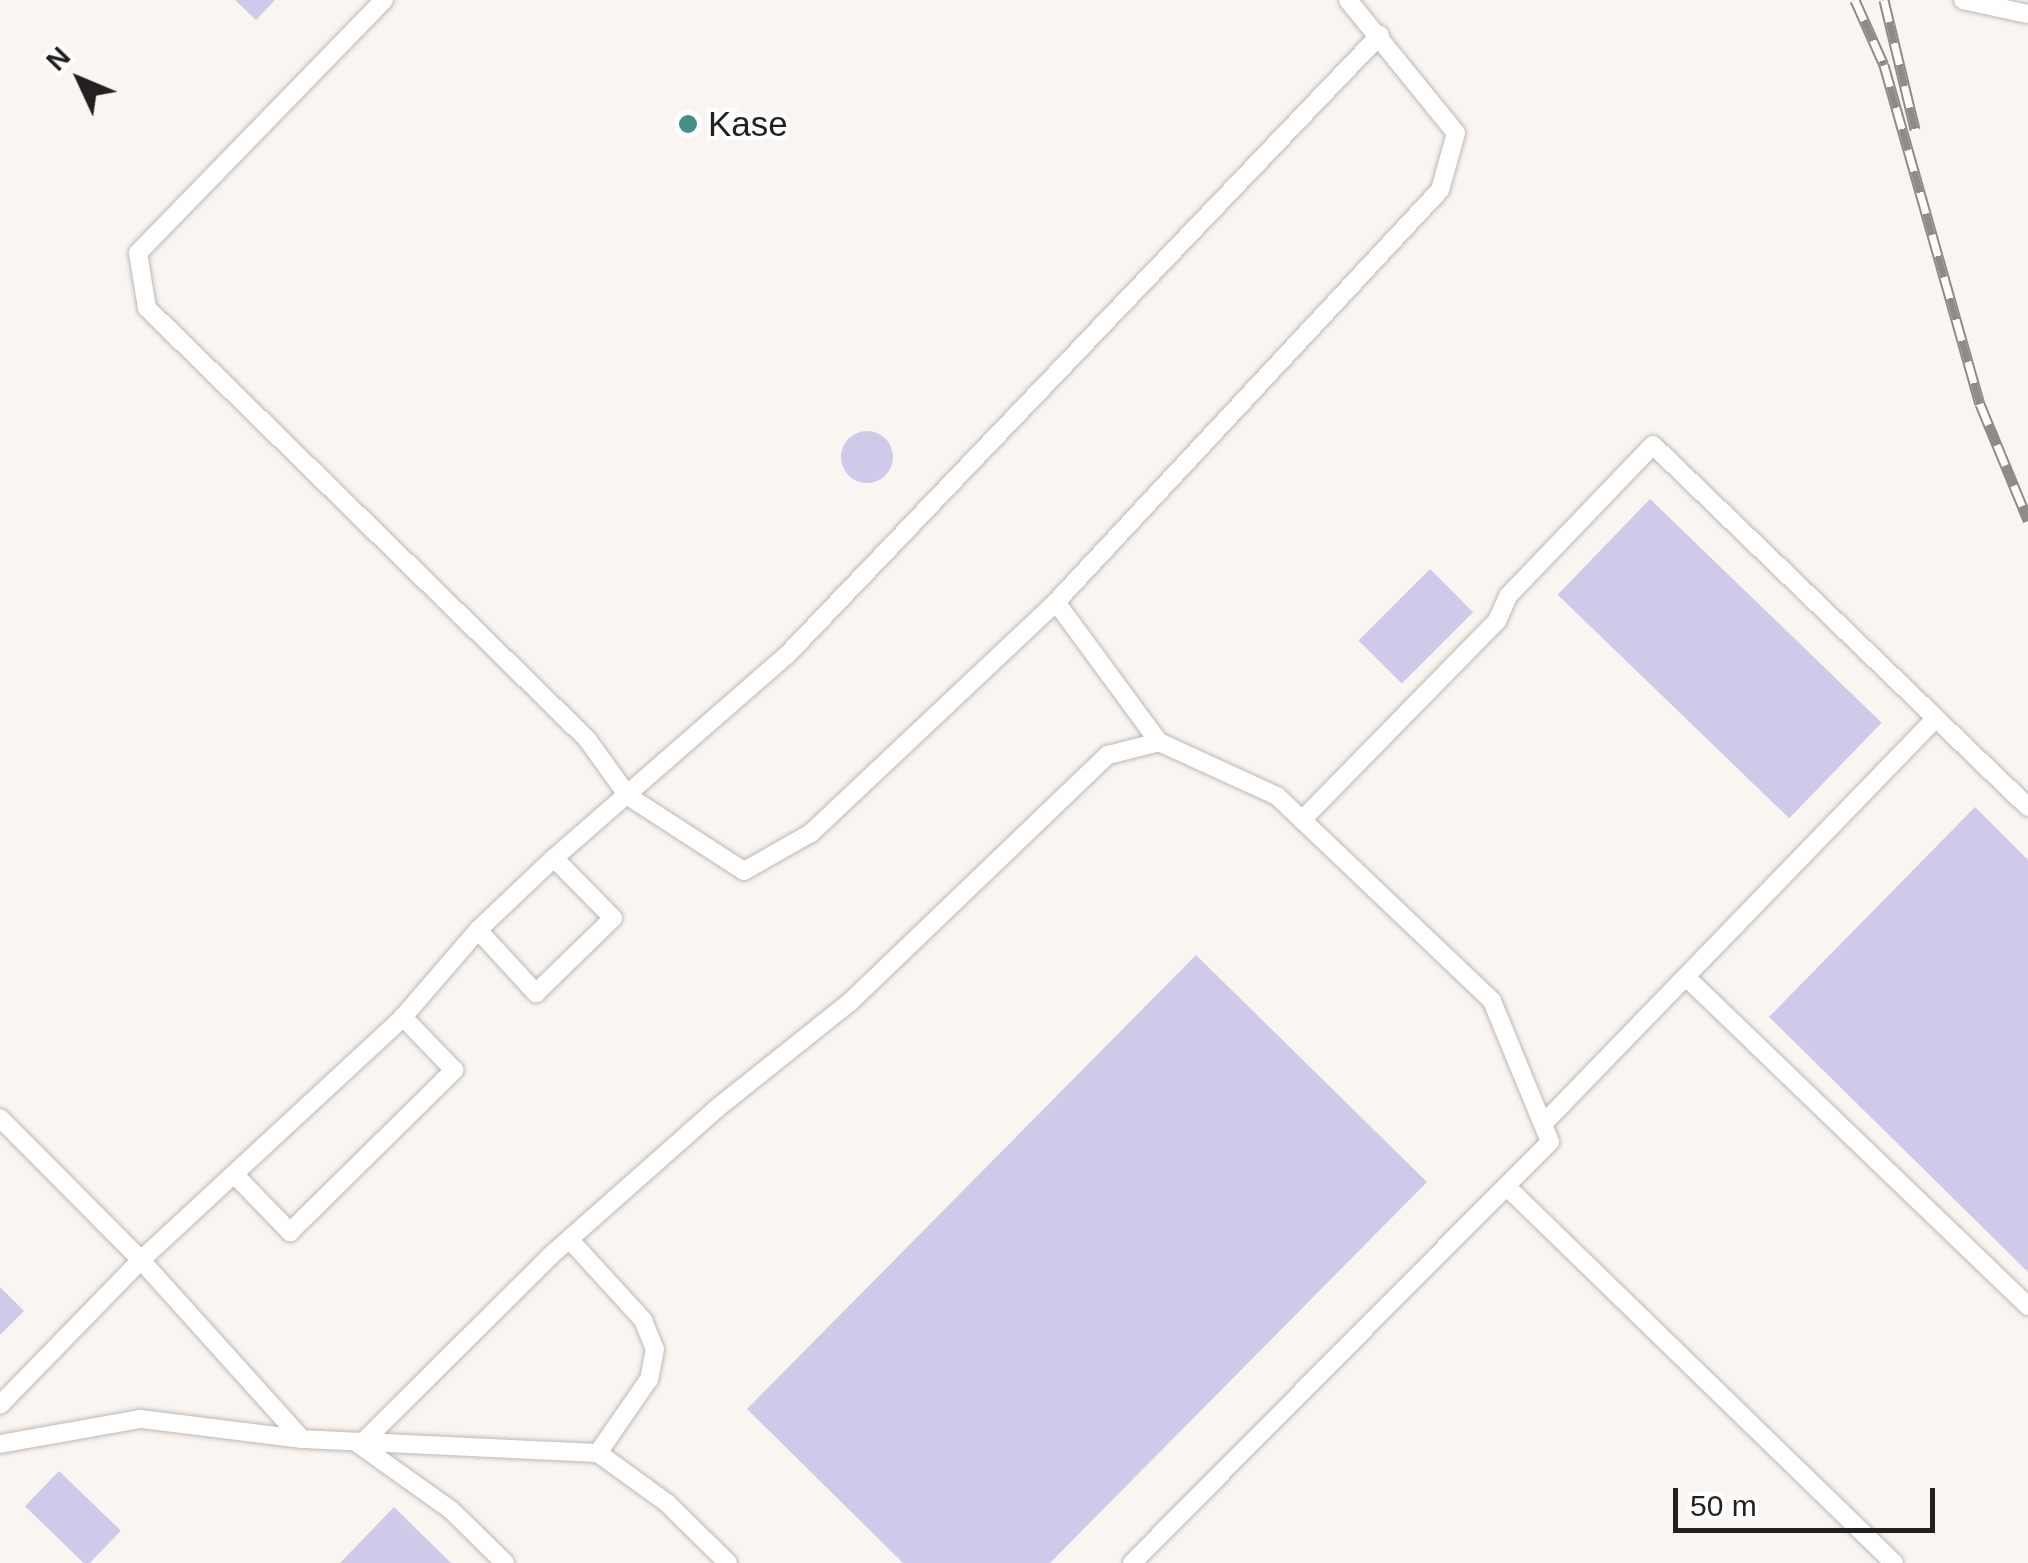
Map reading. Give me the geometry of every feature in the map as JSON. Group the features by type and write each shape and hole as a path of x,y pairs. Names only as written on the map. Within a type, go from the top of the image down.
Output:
{"lane":[{"path":"384,0 138,254 147,308 587,739 628,796 744,870 812,834 1056,602 1440,190 1456,133 1348,0"},
{"path":"1963,0 2028,14"},
{"path":"0,1405 141,1260 403,1016 478,930 554,858 787,654 1380,35"},
{"path":"1302,820 1497,621 1508,596 1654,444 2028,807"},
{"path":"1056,602 1159,742 1277,796 1492,1000 1550,1142 1132,1563"},
{"path":"1543,1124 1936,718"},
{"path":"360,1446 570,1240 716,1108 849,1004 1108,755 1159,742"},
{"path":"478,930 536,993 612,918 554,858"},
{"path":"1686,978 2028,1306"},
{"path":"234,1174 290,1232 454,1070 403,1016"},
{"path":"0,1118 141,1260 302,1439"},
{"path":"1506,1186 1894,1563"},
{"path":"570,1240 642,1320 655,1349 649,1378 598,1453"},
{"path":"0,1444 141,1419 360,1446 598,1453 667,1503 728,1563"},
{"path":"360,1446 450,1510 505,1563"}],"building":[{"path":"235,0 275,0 256,20"},
{"path":"867,431 886,438 893,457 886,476 867,483 848,476 841,457 848,438"},
{"path":"1650,499 1882,723 1789,818 1558,595"},
{"path":"1430,569 1473,612 1402,684 1359,640"},
{"path":"1975,807 2028,860 2028,1272 1769,1017"},
{"path":"1196,955 1427,1182 1050,1563 903,1563 747,1409"},
{"path":"0,1287 24,1311 0,1335"},
{"path":"59,1471 121,1531 90,1563 84,1563 25,1506"},
{"path":"394,1507 451,1563 340,1563"}],"railway":[{"path":"1855,0 1884,65 1980,404 2028,520"},
{"path":"1884,0 1915,129"}],"place":[{"name":"Kase","path":"688,124"}]}
